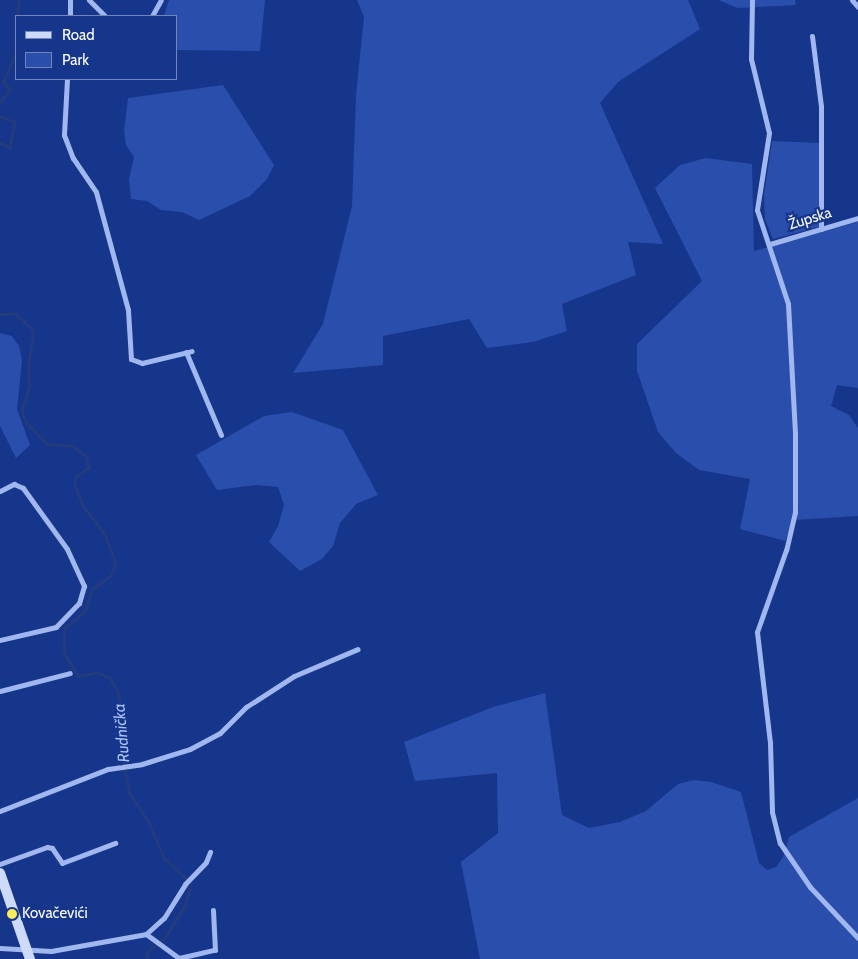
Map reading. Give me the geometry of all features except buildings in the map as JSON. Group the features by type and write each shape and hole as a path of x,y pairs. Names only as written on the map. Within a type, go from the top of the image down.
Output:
{"street":[{"path":"70,0 70,15"},
{"path":"89,0 104,15"},
{"path":"153,15 161,0"},
{"path":"759,0 752,0 751,59 770,133 757,210 770,244 788,304 796,435 795,512 784,558 757,632 770,743 772,812 780,843 810,887 858,938"},
{"path":"852,0 858,7"},
{"path":"812,36 821,106 821,230"},
{"path":"67,80 64,135 72,158 96,192 128,310 131,359 142,363 189,351 221,434"},
{"name":"Župska","path":"770,244 858,218"},
{"path":"0,491 14,484 23,488 67,550 84,586 79,603 56,627 0,640"},
{"path":"0,811 122,766 153,762 209,740 246,707 294,676 358,649"},
{"path":"0,691 70,673"},
{"path":"0,864 46,847 52,848 62,864 115,842"},
{"path":"0,948 29,954 146,934 164,918 185,884 206,862 210,852"},
{"path":"0,873 29,954"},
{"path":"146,934 165,945 179,959 215,950 213,910"}],"green space":[{"path":"169,0 265,0 260,51 178,50 178,15 164,15"},
{"path":"357,0 688,0 700,29 618,82 600,103 663,244 628,242 636,275 562,304 567,331 533,342 487,348 469,319 383,336 383,365 293,373 323,324 352,206 356,95 364,17"},
{"path":"719,0 795,0 796,5 737,8"},
{"path":"223,85 274,165 267,179 250,196 199,220 182,212 161,210 147,201 131,199 129,179 134,157 126,145 124,131 128,98"},
{"path":"772,141 819,143 819,227 773,239 765,219 764,195"},
{"path":"706,158 752,164 754,251 858,222 858,388 837,385 831,406 849,415 858,428 858,516 794,520 785,541 740,529 750,479 699,470 676,453 658,432 637,371 637,344 702,281 655,188 680,165"},
{"path":"0,333 12,336 19,346 22,361 17,409 30,445 16,458 0,426"},
{"path":"292,412 343,430 378,495 356,504 340,523 333,546 322,559 300,571 269,542 278,526 284,505 278,487 256,485 217,490 196,455 264,416"},
{"path":"545,693 562,815 589,828 620,822 646,811 678,784 694,780 711,782 741,792 759,863 767,870 776,867 783,857 789,837 858,798 858,959 480,959 461,862 498,833 497,773 415,781 404,742 493,707"}],"waterway":[{"name":"Rudnička","path":"17,15 19,0"},
{"name":"Rudnička","path":"0,102 10,90 3,82 15,55"},
{"name":"Rudnička","path":"0,116 15,122 10,148 0,143"},
{"name":"Rudnička","path":"0,314 15,313 34,331 28,368 30,386 22,410 26,422 47,444 73,446 86,456 89,468 76,477 75,486 84,507 105,534 116,563 111,576 93,589 85,612 65,628 64,646 65,654 78,676 98,672 110,678 118,691 123,715 120,747 130,794 149,822 164,858 187,879 190,890 185,906 164,939 147,953 148,959"}],"place":[{"name":"Kovačevići","path":"12,914"}]}
